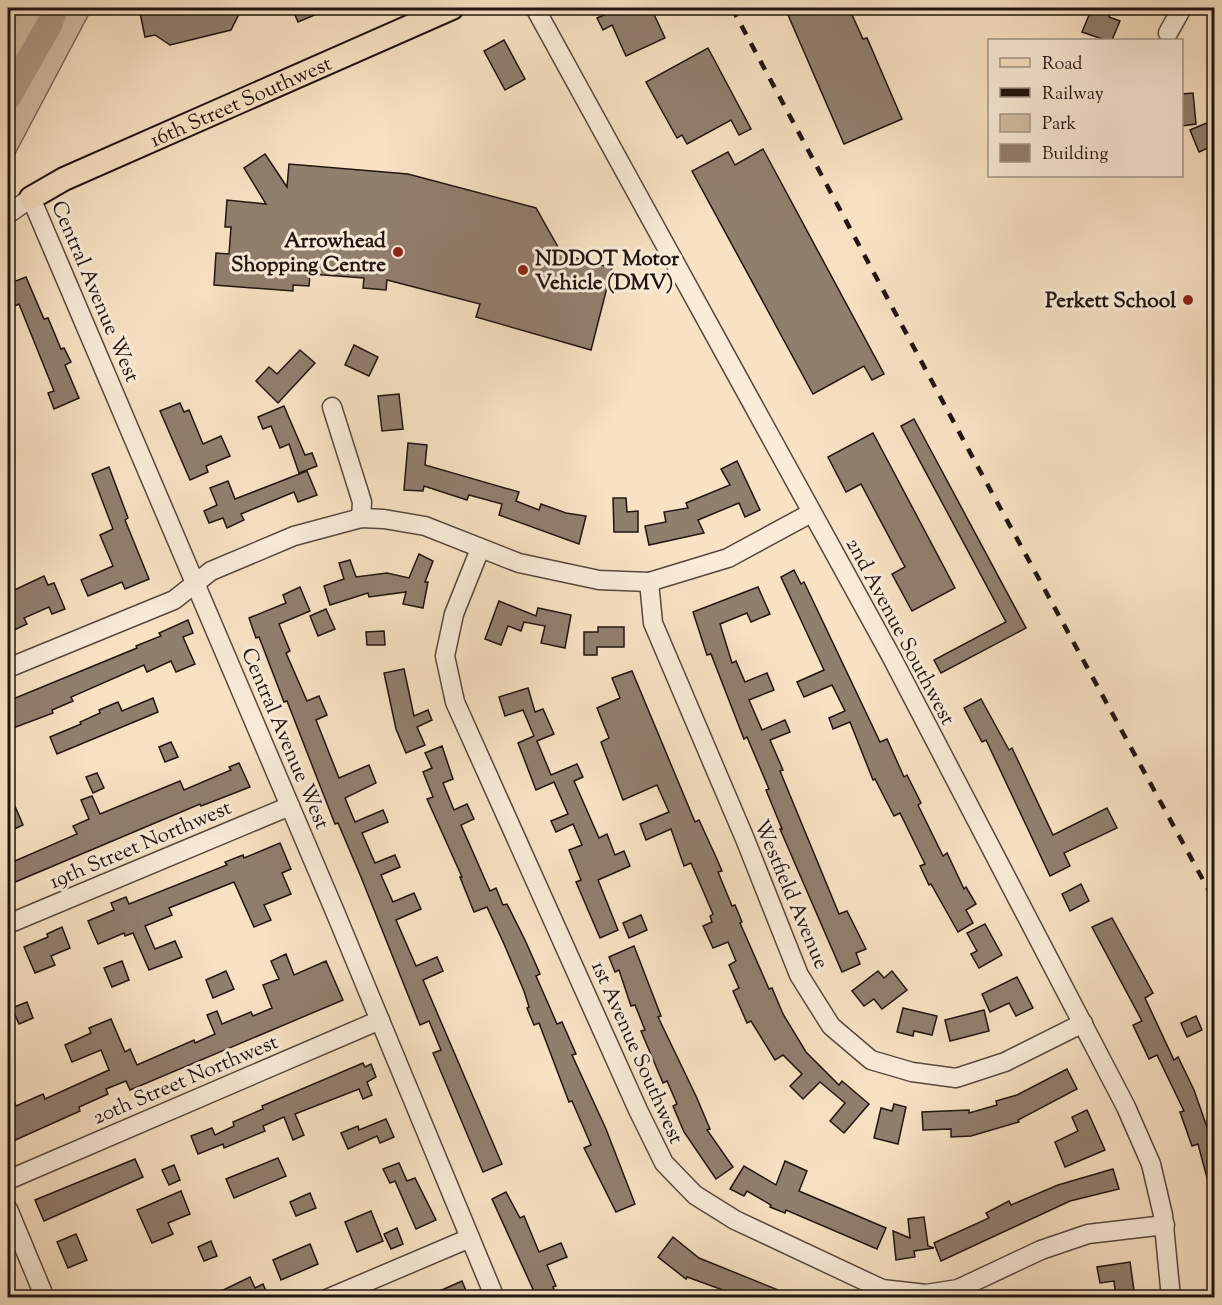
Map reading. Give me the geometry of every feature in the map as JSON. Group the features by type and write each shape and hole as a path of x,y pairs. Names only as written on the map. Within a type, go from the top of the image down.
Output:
{"main road":[{"name":"16th Street Southwest","path":"31,198 64,179 452,8"}],"street":[{"name":"2nd Avenue Southwest","path":"536,8 978,820 1126,1107 1151,1164 1176,1269 1171,1298"},
{"path":"1168,33 1182,8"},
{"path":"8,214 31,198"},
{"name":"Central Avenue West","path":"31,198 290,806 495,1298"},
{"path":"332,407 362,502 361,518"},
{"path":"8,669 174,600 211,570 294,536 361,518 384,519 425,526 519,563 599,580 649,582 728,558 812,513"},
{"name":"1st Avenue Southwest","path":"480,549 454,614 445,656 455,702 638,1110 664,1163 695,1196 735,1220 882,1289 926,1294 958,1289 1041,1250 1088,1234 1165,1225"},
{"name":"Westfield Avenue","path":"649,582 653,623 745,839 799,975 831,1026 871,1060 912,1072 956,1078 1005,1062 1083,1023"},
{"name":"19th Street Northwest","path":"8,924 290,806"},
{"name":"20th Street Northwest","path":"8,1180 380,1020"},
{"path":"8,1209 45,1298"},
{"path":"329,1298 470,1238"}],"green space":[{"path":"8,8 92,8 8,167"}],"building":[{"path":"139,8 237,8 239,14 231,30 170,45 155,35 145,37"},
{"path":"292,8 331,8 298,22"},
{"path":"601,8 651,8 665,38 626,56 612,25 603,30 597,18 604,15"},
{"path":"785,8 849,8 863,39 867,38 902,119 844,144"},
{"path":"1092,8 1112,8 1109,17 1120,21 1112,39 1102,39 1082,32"},
{"path":"504,40 525,79 505,90 484,51"},
{"path":"708,48 751,129 739,135 731,120 687,144 682,135 677,138 646,82"},
{"path":"1193,93 1196,124 1183,126 1183,94"},
{"path":"1209,122 1215,137 1215,145 1199,152 1190,130"},
{"path":"763,149 884,374 872,380 864,366 813,394 692,171 728,152 735,165"},
{"name":"Arrowhead Shopping Centre","path":"265,154 287,187 289,164 408,174 536,208 562,254 612,268 591,350 476,317 480,304 387,280 386,290 363,288 364,278 310,274 309,286 293,285 293,291 214,285 216,253 229,254 231,227 225,227 227,200 266,204 244,168"},
{"path":"26,277 44,319 48,318 61,349 64,348 71,362 65,365 79,398 54,409 48,393 54,391 19,304 8,309 8,284"},
{"path":"354,345 378,357 369,376 345,365"},
{"path":"300,350 315,363 278,403 256,381 269,367 277,374"},
{"path":"399,394 403,429 382,431 378,396"},
{"path":"180,403 184,412 189,410 203,444 221,436 230,456 206,466 208,472 190,480 160,411"},
{"path":"284,406 305,455 312,453 317,466 299,473 289,444 280,448 271,426 263,429 258,417"},
{"path":"914,419 1026,628 941,673 934,660 1006,622 901,426"},
{"path":"873,433 955,588 912,611 892,574 905,567 861,484 846,492 828,457"},
{"path":"408,443 427,445 425,465 519,492 516,501 539,510 541,504 566,513 586,516 579,544 499,515 502,504 469,495 467,500 424,486 423,491 404,490"},
{"path":"737,461 760,510 745,517 739,503 698,520 704,533 649,545 645,526 666,522 664,512 688,508 686,503 730,485 721,469"},
{"path":"109,467 128,518 125,520 149,579 125,589 122,582 88,596 81,580 113,566 100,535 113,529 92,474"},
{"path":"307,471 317,495 298,502 294,492 241,514 244,520 227,528 223,518 209,523 204,511 217,505 210,488 228,481 235,499"},
{"path":"613,498 626,498 627,512 638,511 638,532 614,532"},
{"path":"419,554 433,561 425,582 428,582 423,608 403,604 406,592 369,597 368,593 330,605 324,586 344,579 339,563 350,560 356,577 387,573 409,578"},
{"path":"794,570 801,584 804,582 880,742 887,739 904,777 907,775 921,803 918,805 943,856 947,853 964,889 966,887 976,904 966,910 973,923 958,932 931,884 929,885 920,866 925,864 900,813 894,816 875,779 873,780 850,722 833,729 829,718 845,711 832,685 804,697 797,682 824,670 781,577"},
{"path":"44,576 48,585 54,583 65,609 52,614 49,607 24,618 27,624 8,633 8,593"},
{"path":"300,587 310,611 279,624 290,651 286,653 307,701 319,696 327,715 316,720 339,778 369,765 376,783 345,798 355,822 383,810 388,822 362,833 375,863 395,855 400,867 381,875 393,902 414,893 421,909 396,920 416,966 437,957 443,971 423,980 502,1164 483,1172 433,1053 441,1050 429,1021 420,1025 361,877 338,823 335,824 287,701 284,702 259,637 256,638 249,618 286,603 283,595"},
{"path":"758,587 770,614 751,622 747,613 720,624 732,663 736,661 745,682 767,673 774,690 749,700 762,730 785,720 790,732 770,740 783,770 780,771 839,914 847,911 866,949 856,953 860,964 842,972 780,829 782,829 766,790 769,789 747,737 744,739 711,654 707,655 693,612"},
{"path":"499,601 536,616 538,608 571,615 565,648 541,643 545,626 524,622 521,631 508,626 501,645 485,639"},
{"path":"326,609 335,629 318,636 310,616"},
{"path":"188,620 193,633 183,637 195,664 176,672 171,661 147,672 144,665 71,697 73,701 52,710 53,713 8,730 8,701 137,648 136,646 161,636 159,633"},
{"path":"598,627 624,627 624,647 597,647 597,655 584,655 584,632 598,632"},
{"path":"384,631 385,645 367,645 366,632"},
{"path":"404,669 414,716 428,710 432,720 417,727 425,745 406,753 396,729 384,673"},
{"path":"632,671 695,822 699,820 716,857 722,871 718,872 732,906 735,905 742,922 740,923 769,989 772,988 783,1014 806,1052 839,1085 842,1081 869,1104 844,1133 830,1121 845,1103 820,1082 803,1099 790,1086 802,1074 783,1055 775,1060 751,1021 747,1023 733,991 739,988 729,965 736,961 728,942 713,948 703,926 712,922 710,916 713,914 691,863 684,866 671,829 646,840 640,824 669,812 657,785 623,800 601,742 609,738 597,708 620,698 612,678"},
{"path":"528,688 535,712 543,709 554,734 537,741 551,775 577,764 583,777 574,781 599,838 607,834 615,855 624,851 630,866 598,880 618,930 600,938 576,882 581,880 569,850 582,845 573,824 556,832 551,821 568,814 554,782 536,790 518,743 534,736 523,710 505,716 499,697"},
{"path":"153,698 158,712 57,754 50,737 81,724 80,722 100,713 99,710 118,702 122,711"},
{"path":"981,699 1009,750 1012,748 1053,835 1107,808 1117,828 1064,853 1070,866 1050,876 986,740 982,742 964,708"},
{"path":"171,742 178,757 165,762 159,747"},
{"path":"442,746 453,779 443,783 454,810 467,804 474,819 461,825 490,891 496,888 503,905 507,904 525,940 540,974 536,976 557,1024 562,1022 576,1054 572,1055 606,1129 635,1204 616,1212 584,1148 591,1145 572,1101 569,1102 539,1023 534,1025 527,1008 529,1007 524,991 504,944 487,907 474,912 460,877 462,877 427,799 433,797 423,772 432,768 425,753"},
{"path":"239,763 250,787 201,806 200,804 8,885 8,864 77,834 73,826 89,819 81,800 92,796 100,814 180,781 184,790 231,770 229,767"},
{"path":"97,773 104,788 93,793 86,777"},
{"path":"8,790 23,825 8,832"},
{"path":"280,843 291,869 282,873 291,894 264,905 271,920 254,927 234,882 169,908 172,915 145,926 155,949 175,941 182,957 149,970 133,933 125,936 124,933 98,944 88,921 114,910 111,903 126,897 129,904 227,865 225,862 243,855 244,858"},
{"path":"1081,884 1089,901 1070,911 1062,894"},
{"path":"641,915 647,930 629,938 623,923"},
{"path":"1112,918 1153,993 1145,998 1174,1060 1178,1057 1194,1090 1215,1150 1215,1193 1211,1193 1198,1144 1192,1146 1180,1112 1184,1111 1157,1055 1149,1059 1133,1025 1142,1021 1092,927"},
{"path":"985,924 1002,955 979,968 971,954 977,951 967,933"},
{"path":"62,927 70,948 51,956 55,965 35,973 24,947 48,937 47,934"},
{"path":"634,946 661,1016 658,1017 696,1096 710,1129 707,1130 733,1167 716,1179 684,1132 673,1106 677,1104 667,1081 663,1083 641,1031 645,1030 635,1005 631,1006 619,970 615,972 609,957"},
{"path":"286,954 294,975 326,961 343,1000 130,1090 126,1081 106,1089 108,1094 79,1107 80,1111 11,1142 8,1134 8,1085 16,1106 43,1094 45,1099 109,1070 101,1050 72,1062 65,1045 91,1033 89,1028 111,1019 125,1052 130,1049 137,1065 194,1040 195,1043 215,1034 207,1015 217,1011 222,1024 251,1012 253,1016 272,1008 263,985 279,979 271,961"},
{"path":"122,961 129,980 112,987 104,968"},
{"path":"226,971 234,989 213,998 206,980"},
{"path":"878,971 884,978 892,971 907,990 882,1009 874,999 864,1006 852,991"},
{"path":"1017,977 1033,1008 1016,1016 1009,1003 990,1012 982,994"},
{"path":"27,1002 33,1018 19,1024 12,1008"},
{"path":"903,1008 937,1016 932,1035 914,1031 913,1036 897,1032"},
{"path":"984,1010 989,1031 950,1041 945,1020"},
{"path":"1196,1016 1202,1030 1187,1037 1181,1023"},
{"path":"363,1063 365,1067 371,1064 376,1077 367,1082 372,1095 363,1099 359,1089 295,1114 304,1135 293,1140 284,1117 263,1126 265,1131 224,1148 223,1144 198,1154 191,1136 212,1128 215,1135 234,1126 233,1122 263,1109 262,1106"},
{"path":"1067,1069 1077,1089 1018,1120 1019,1122 971,1136 951,1137 951,1129 923,1130 922,1112 969,1110 969,1113 997,1105 996,1101 1017,1095"},
{"path":"894,1104 906,1107 898,1144 874,1138 881,1108 892,1111"},
{"path":"1087,1110 1105,1150 1065,1167 1055,1142 1078,1131 1072,1117"},
{"path":"386,1119 394,1137 380,1143 377,1136 348,1149 341,1133 358,1126 359,1130"},
{"path":"278,1158 286,1176 234,1198 226,1179"},
{"path":"135,1159 143,1177 44,1221 35,1200"},
{"path":"785,1161 807,1171 799,1191 886,1228 877,1249 786,1210 785,1213 770,1207 771,1205 747,1191 744,1196 730,1189 744,1166 776,1185"},
{"path":"399,1163 407,1181 415,1178 436,1220 416,1229 395,1181 390,1183 383,1169"},
{"path":"174,1165 180,1180 169,1185 162,1170"},
{"path":"1113,1169 1119,1189 1070,1201 941,1261 934,1243 989,1218 986,1213 1009,1201 1011,1205 1058,1185"},
{"path":"181,1191 190,1214 168,1223 173,1234 152,1243 137,1210"},
{"path":"506,1192 520,1218 524,1216 539,1252 561,1243 567,1257 547,1265 556,1286 553,1287 557,1298 537,1298 492,1199"},
{"path":"310,1193 316,1208 296,1216 290,1202"},
{"path":"371,1211 383,1241 357,1252 345,1222"},
{"path":"924,1217 928,1246 934,1248 914,1251 915,1257 896,1260 893,1231 910,1238 908,1219"},
{"path":"397,1228 403,1244 391,1249 384,1234"},
{"path":"76,1234 87,1260 68,1268 57,1242"},
{"path":"673,1237 699,1258 798,1298 745,1298 687,1277 686,1279 658,1257"},
{"path":"211,1241 217,1256 204,1261 198,1247"},
{"path":"310,1244 318,1264 281,1280 273,1260"},
{"path":"1130,1262 1135,1298 1116,1298 1114,1281 1100,1283 1097,1267"},
{"path":"250,1277 255,1288 263,1284 269,1298 207,1298"},
{"path":"462,1281 469,1298 423,1297 444,1289"}],"waterway":[{"path":"8,97 49,25 55,8"}],"railway":[{"path":"732,8 973,458 1214,900"}],"place":[{"name":"Arrowhead Shopping Centre","path":"398,252"},
{"name":"NDDOT Motor Vehicle (DMV)","path":"523,270"},
{"name":"Perkett School","path":"1188,300"}]}
